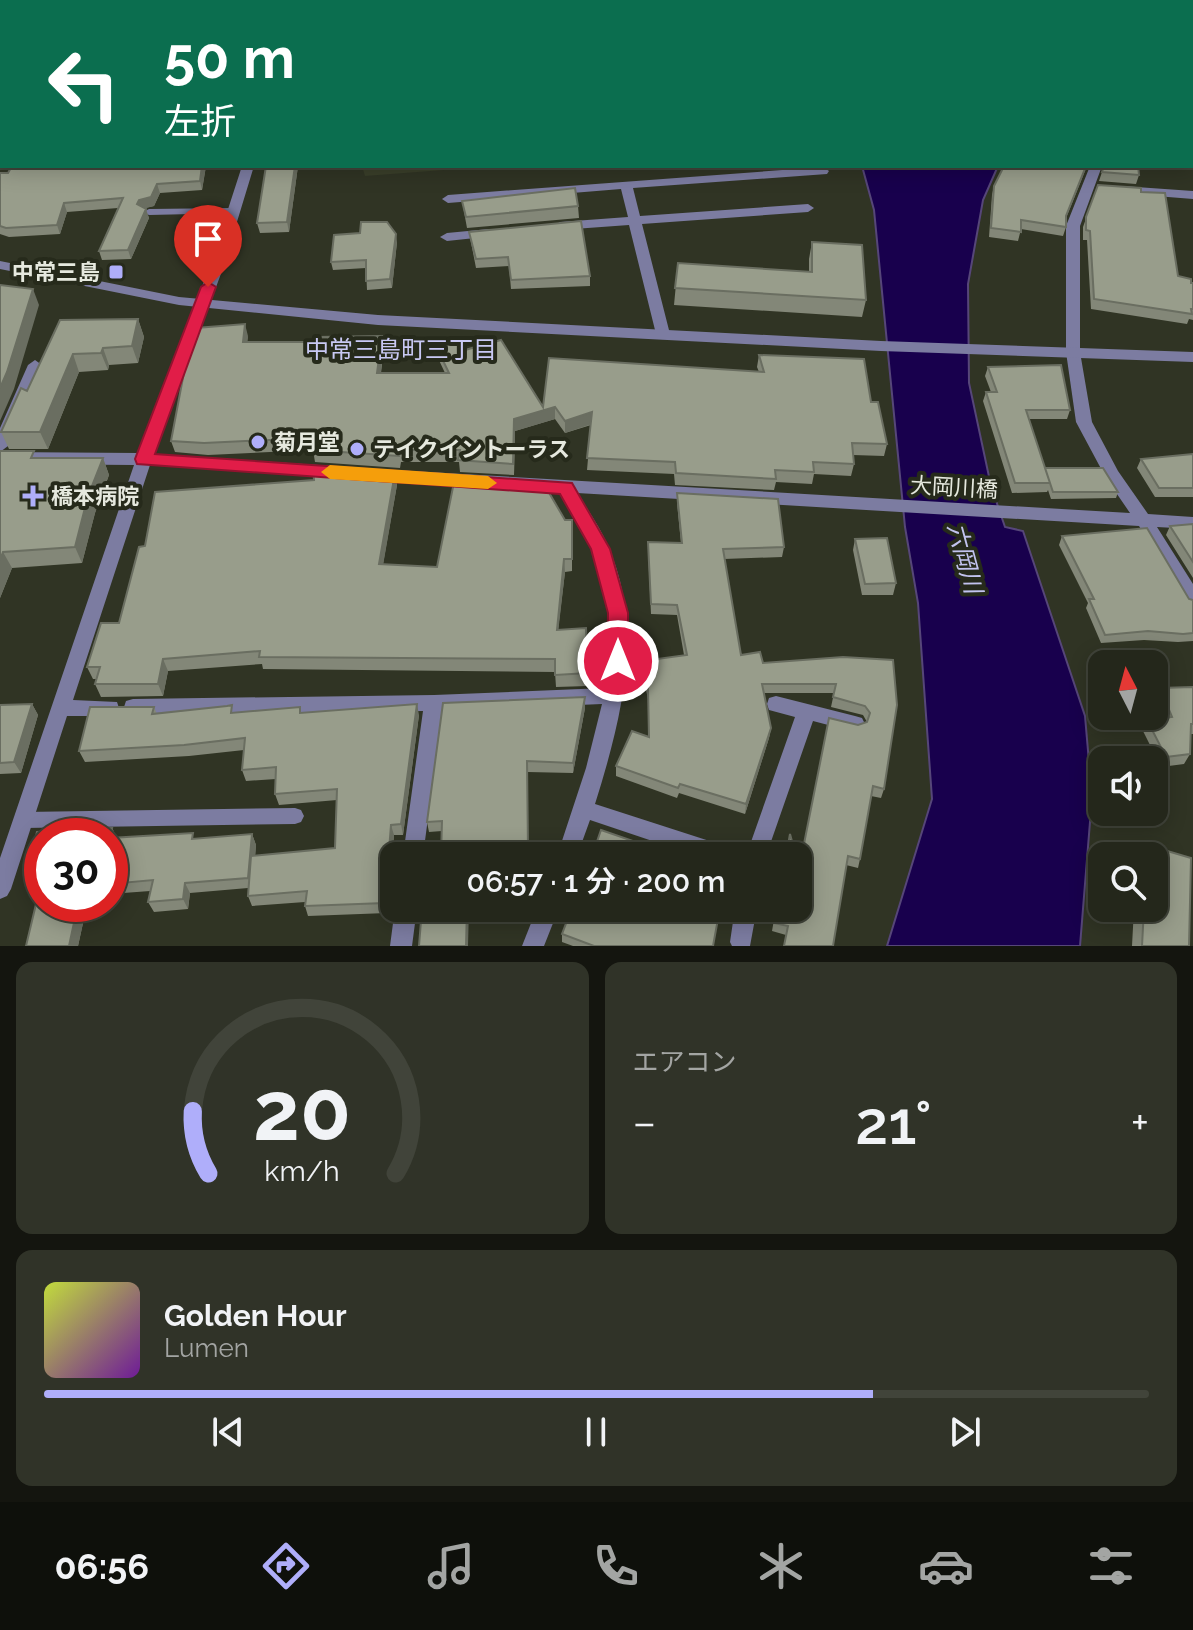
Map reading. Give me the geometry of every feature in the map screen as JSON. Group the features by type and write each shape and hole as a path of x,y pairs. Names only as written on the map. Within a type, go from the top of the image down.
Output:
{"street":[{"path":"25,818 144,459 202,304 247,168"},
{"path":"1095,168 1073,226 1073,352 1084,422 1112,474 1176,568 1193,601"},
{"path":"448,199 823,171"},
{"path":"626,185 663,334"},
{"path":"1088,187 1193,195"},
{"path":"541,228 808,208"},
{"path":"447,237 509,231"},
{"path":"0,265 202,304 378,320 881,346 1193,357"},
{"path":"0,446 35,365"},
{"name":"大岡川橋","path":"0,458 144,459 566,488 1193,523"},
{"path":"566,488 601,549 618,613 618,661 612,696 584,809 572,842"},
{"path":"59,708 434,703 612,696"},
{"path":"415,842 434,703"},
{"path":"776,704 855,724"},
{"path":"761,842 806,713"},
{"path":"584,809 683,842"},
{"path":"0,889 6,854 24,820"},
{"path":"401,946 404,922"},
{"path":"533,946 542,922"},
{"path":"741,942 744,922"}],"lane":[{"path":"149,212 233,211"},
{"path":"128,818 295,816"}],"shaded area":[{"path":"363,168 470,168 365,176"}],"water":[{"name":"六岡川","path":"863,168 997,168 983,200 968,284 969,383 991,486 1005,527 1023,531 1085,716 1090,826 1080,946 887,946 932,799 918,603 905,527 874,210"}],"building":[{"path":"11,168 202,168 200,181 157,184 151,197 139,200 137,204 146,209 128,250 99,251 123,198 64,203 57,225 6,228 0,226 0,173 8,173"},
{"path":"266,168 295,168 287,222 257,223"},
{"path":"1003,168 1085,168 1066,216 1066,227 1021,220 1021,232 991,228 994,186"},
{"path":"1103,168 1138,168 1139,175 1102,172"},
{"path":"1098,185 1165,193 1178,276 1191,279 1193,283 1192,314 1094,299 1090,231 1086,230 1086,217"},
{"path":"575,188 578,206 466,217 462,201"},
{"path":"581,221 590,276 511,280 508,257 476,259 469,232"},
{"path":"361,222 387,222 396,234 390,279 366,281 366,260 331,262 334,235 360,233"},
{"path":"812,242 862,245 866,300 675,288 678,263 812,272"},
{"path":"0,285 33,289 0,388"},
{"path":"138,319 132,346 103,348 101,353 73,354 40,432 1,432 21,388 27,391 60,320"},
{"path":"245,324 243,342 317,342 317,337 382,336 377,373 449,373 435,344 460,338 465,350 501,340 543,407 549,358 764,372 759,355 864,359 871,402 878,402 887,444 852,443 854,464 813,462 814,472 775,470 776,479 676,473 675,462 587,458 592,412 565,421 555,407 514,419 513,464 458,460 460,450 400,450 399,456 312,450 312,438 204,443 171,441 188,351 196,328"},
{"path":"1061,365 1070,410 1026,410 1050,483 1015,483 986,392 997,392 988,367"},
{"path":"0,451 34,451 31,458 103,458 88,496 75,547 3,552 0,560"},
{"path":"1193,454 1193,488 1159,488 1141,459"},
{"path":"313,467 395,473 379,564 437,567 455,477 513,481 512,485 548,491 565,520 572,520 572,559 564,559 557,630 586,628 588,673 555,675 555,659 259,657 260,651 163,659 158,684 95,684 100,667 87,667 101,623 119,623 139,547 145,546 155,492 314,480"},
{"path":"1045,468 1103,468 1118,492 1053,492"},
{"path":"677,493 778,499 784,547 723,549 741,655 760,652 763,663 843,657 893,660 897,705 884,789 873,786 860,859 848,856 833,946 784,946 788,926 774,922 812,922 812,842 804,842 829,718 858,725 867,722 870,713 865,706 833,697 836,684 762,684 771,728 746,804 680,784 678,788 616,766 632,731 649,737 648,689 642,661 687,655 677,605 651,604 648,542 682,543"},
{"path":"1193,524 1193,562 1170,526"},
{"path":"1147,528 1189,599 1193,600 1193,633 1148,631 1105,635 1089,599 1094,599 1062,536"},
{"path":"887,538 896,583 865,584 855,539"},
{"path":"1193,687 1190,754 1168,757 1168,746 1160,746 1152,730 1168,730 1168,717 1172,717 1168,707 1168,688"},
{"path":"585,697 573,763 527,761 528,842 441,842 442,821 427,822 443,703"},
{"path":"32,704 14,762 0,763 0,705"},
{"path":"417,704 401,824 391,825 390,842 380,842 380,903 305,906 307,891 248,896 251,856 335,848 337,789 275,794 276,767 242,770 245,738 79,751 90,707 154,707 152,714 232,705 231,713 300,707 300,713"},
{"path":"601,830 636,842 597,842"},
{"path":"193,833 192,839 252,834 248,878 185,883 183,899 148,902 153,880 128,882 128,837"},
{"path":"1168,851 1191,858 1189,946 1142,946 1143,922 1168,922"},
{"path":"32,922 74,922 69,946 26,946"},
{"path":"421,922 467,922 466,946 419,946"},
{"path":"567,922 717,922 713,946 594,946 562,934"}],"slow traffic":[{"path":"330,472 488,483"}],"place":[{"name":"中常三島","path":"116,272"},
{"name":"菊月堂","path":"258,442"},
{"name":"テイクイントーラス","path":"357,449"},
{"name":"橋本病院","path":"33,496"}],"district":[{"name":"中常三島町三丁目","path":"401,349"}],"route":[{"path":"208,287 144,459 566,488 601,549 618,613 618,661"}]}
